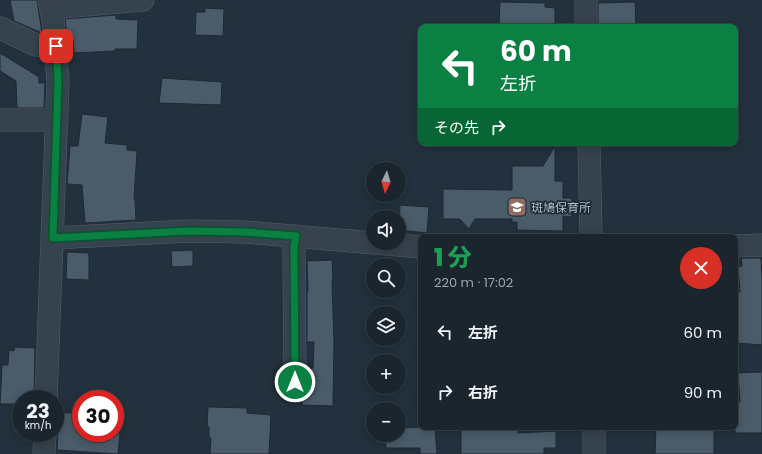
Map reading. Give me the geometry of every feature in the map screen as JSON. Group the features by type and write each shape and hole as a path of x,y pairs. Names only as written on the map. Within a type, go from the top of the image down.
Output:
{"street":[{"path":"46,390 58,81 53,3 143,0"},
{"path":"586,0 586,24"},
{"path":"0,28 36,45 56,46"},
{"path":"0,120 57,120"},
{"path":"589,146 591,234"},
{"path":"53,238 189,231 245,232 418,247"},
{"path":"295,382 294,246 296,236"},
{"path":"738,246 762,245"},
{"path":"594,430 594,454"},
{"path":"44,454 45,442"}],"building":[{"path":"10,0 37,0 42,33 14,21"},
{"path":"500,2 545,3 545,7 555,8 555,24 499,24"},
{"path":"635,2 636,24 598,24 598,3"},
{"path":"205,8 224,9 223,36 195,35 196,12 205,12"},
{"path":"116,15 116,19 138,20 137,49 115,49 115,51 74,53 73,40 68,40 67,37 65,19"},
{"path":"0,53 39,77 39,83 45,83 44,108 17,108 16,81 0,71"},
{"path":"162,78 222,82 221,105 159,103"},
{"path":"82,114 108,117 105,143 127,145 127,150 137,151 134,199 136,220 85,223 82,185 67,184 70,146 78,146"},
{"path":"555,146 555,181 563,181 563,198 571,198 574,204 574,210 571,217 563,216 563,231 517,230 517,222 512,222 512,219 475,219 469,229 460,219 443,219 443,189 512,190 512,166 543,166"},
{"path":"400,205 429,207 427,233 406,231 406,210 400,210"},
{"path":"193,250 193,266 172,267 171,251"},
{"path":"67,252 89,253 89,280 66,279"},
{"path":"741,258 761,258 762,345 738,343 738,292 740,292 738,267 742,266"},
{"path":"332,260 334,342 333,406 302,405 302,392 306,387 308,387 308,369 313,368 314,342 307,342 307,261"},
{"path":"15,347 35,348 34,390 12,390 12,404 0,404 2,365 8,365 9,350 14,351"},
{"path":"762,372 762,433 735,433 735,430 738,430 738,402 740,402 738,373"},
{"path":"208,407 247,408 247,413 271,415 269,454 210,454 211,438 209,438 209,427 207,427"},
{"path":"64,412 72,413 72,442 119,442 118,454 57,450 57,442 64,442"},
{"path":"418,427 418,430 435,430 437,454 420,454 420,448 386,448 386,442 406,442 406,428"},
{"path":"461,430 518,430 518,433 556,431 556,448 544,448 544,454 461,454"},
{"path":"656,430 714,430 714,454 655,454"}],"place":[{"name":"斑鳩保育所","path":"517,207"}],"route":[{"path":"56,46 58,81 53,238 189,231 245,232 296,236 294,246 295,382"}]}
